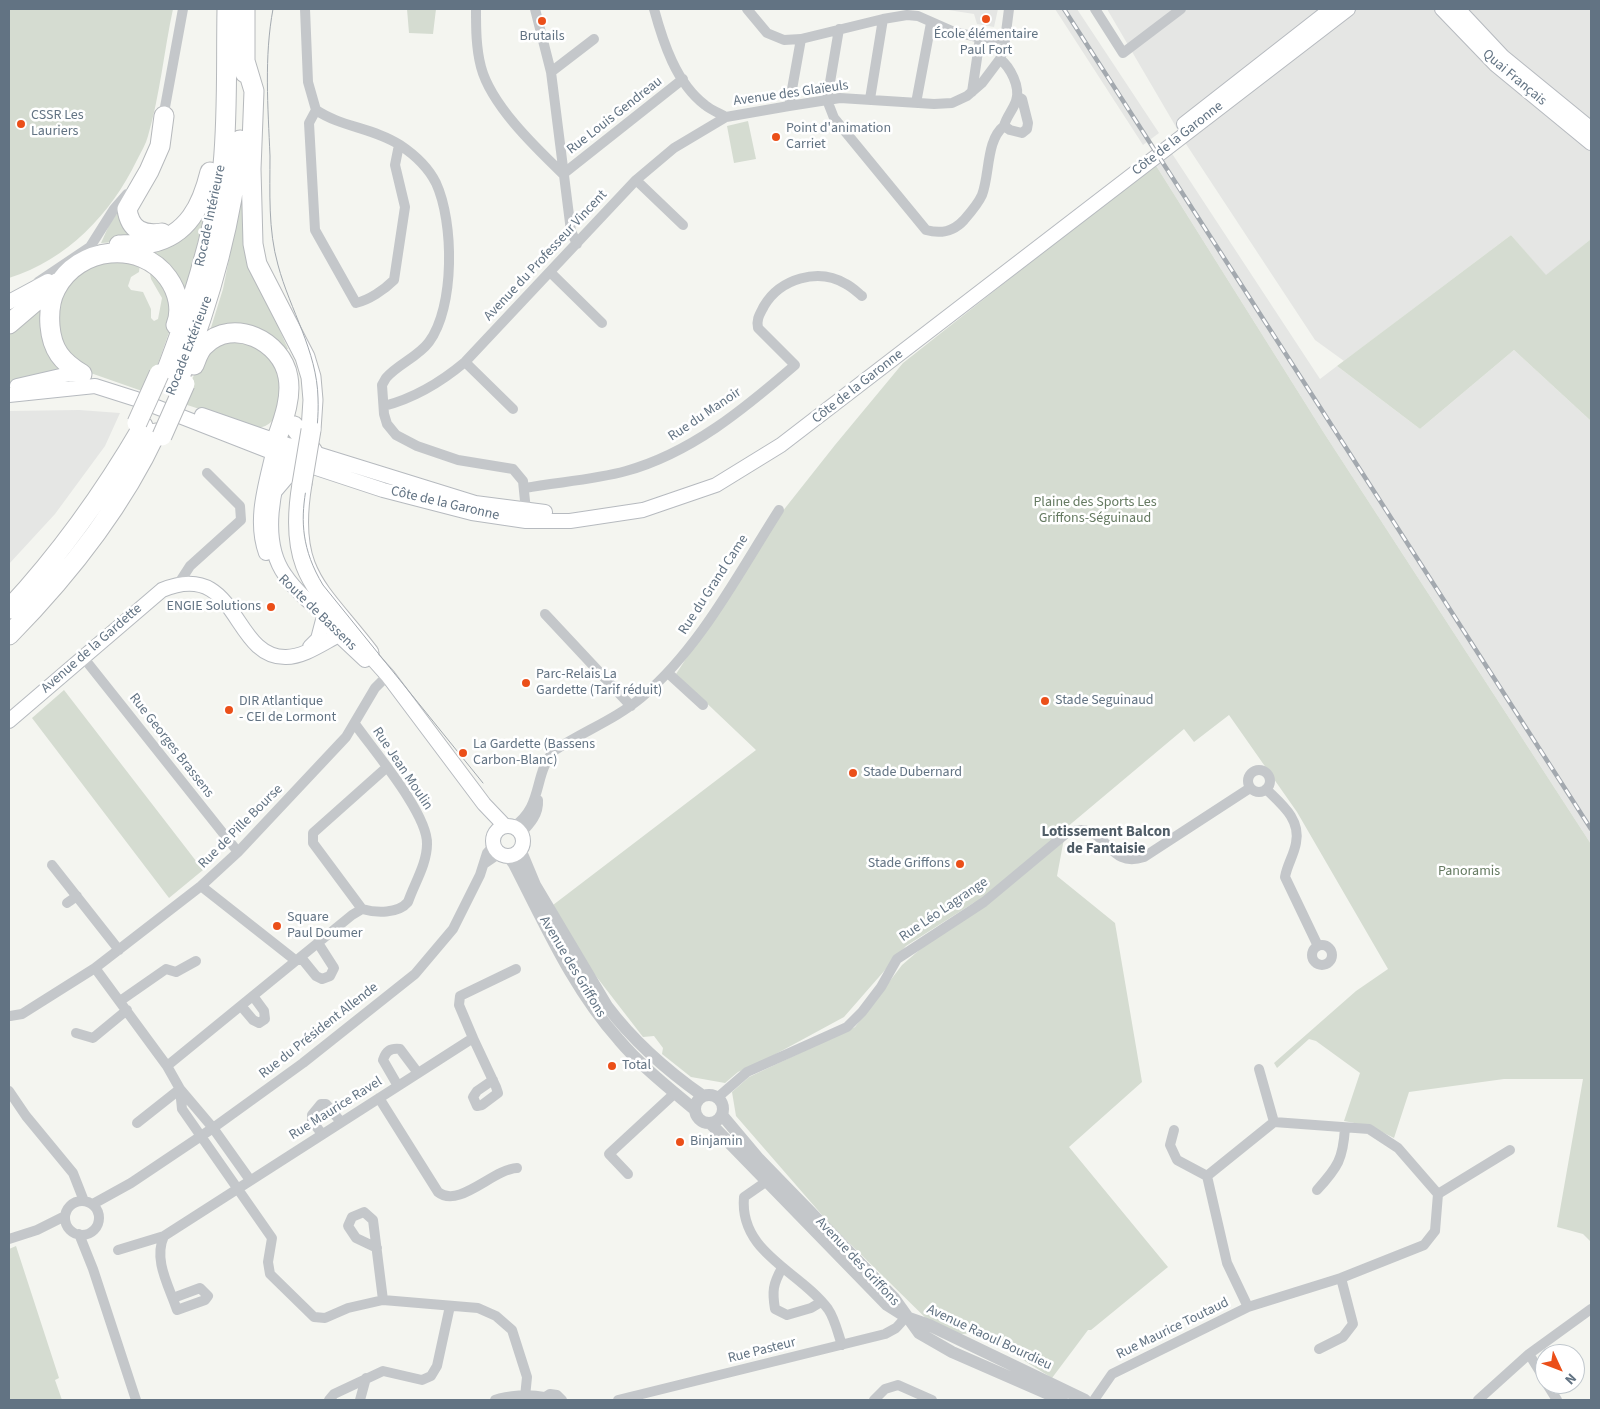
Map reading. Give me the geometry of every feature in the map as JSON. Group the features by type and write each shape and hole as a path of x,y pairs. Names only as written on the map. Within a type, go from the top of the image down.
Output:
{"highway":[{"path":"80,256 98,248 149,243 162,239 178,230 192,217 201,204 212,165 225,9"},
{"name":"Rocade Intérieure","path":"172,379 206,250 222,166 226,132 225,9"},
{"name":"Rocade Extérieure","path":"9,635 49,592 90,541 149,429 212,288 228,226 238,170 245,61 245,9"},
{"path":"245,61 254,91 251,203 253,244 257,264 305,357 313,400 302,428 302,484 297,530 303,564 321,593 369,653"},
{"path":"164,116 160,146 149,171 127,209 133,227 139,232 147,235 178,230"},
{"path":"9,324 84,262 118,252 142,257 154,263 164,272 174,286 179,304 172,379"},
{"path":"67,275 56,288 51,304 51,334 55,351 62,360 82,374"},
{"path":"172,379 199,353 205,344 217,336 237,333 254,336 268,343 280,355 288,378 287,403 280,449"},
{"path":"280,449 302,428"},
{"path":"302,428 312,457"},
{"path":"9,609 35,582 138,451"}],"main road":[{"name":"Côte de la Garonne","path":"280,449 511,514 526,511 569,512 603,509 641,502 685,488 745,460 782,434 1331,9"},
{"name":"Côte de la Garonne","path":"312,457 382,490 472,513 511,514 570,521 643,510 716,484 749,466 813,422 1348,9"},
{"name":"Quai Français","path":"1442,9 1495,64 1591,143"},
{"name":"Quai Français","path":"1458,9 1503,56 1591,129"},
{"path":"9,302 32,292 80,256"},
{"path":"9,386 20,386 68,374 82,374 280,449"},
{"path":"9,395 95,386 136,399 250,442 260,442 280,449"},
{"path":"250,442 268,468"},
{"path":"280,449 271,529 275,556 284,574 297,590 369,653 422,724"},
{"name":"Route de Bassens","path":"280,449 268,468 262,506 261,530 264,547 279,578 364,658 382,681 422,724"},
{"path":"276,491 293,470 312,457"},
{"path":"179,583 196,582 213,590 257,644 273,656 288,658 304,653 338,635"},
{"name":"Avenue de la Gardette","path":"9,720 162,590 179,583"},
{"path":"304,653 318,639 323,620"},
{"name":"Avenue des Griffons","path":"422,724 484,804 507,841"}],"street":[{"path":"9,294 30,287 80,256 98,237 114,209 145,169 164,116 184,9"},
{"path":"305,9 308,82 316,110 328,117 366,129 399,145 418,159 428,171 442,199 448,226 447,285 440,321 429,342 386,378 382,385 387,424 396,435 417,446 458,460 513,469 520,475 526,511"},
{"path":"476,9 476,38 481,68 493,93 506,113 563,174"},
{"path":"535,9 551,72 571,231 576,244"},
{"path":"654,9 667,51 683,79 705,105 726,117"},
{"path":"747,9 767,33 784,40 800,39 907,12 931,23 980,38 1005,39"},
{"name":"Avenue des Glaïeuls","path":"726,117 840,98 916,103 952,102 972,92 982,83 1000,58 1009,9"},
{"path":"1096,9 1123,53 1182,9"},
{"path":"870,99 883,19"},
{"path":"916,103 931,23"},
{"path":"839,29 827,100 834,118 881,172 892,190 926,230 936,233 949,232 959,225 977,203 986,183 996,136 1004,126 1017,96 1013,77 1006,64 1000,58"},
{"path":"972,92 980,38"},
{"path":"551,72 594,39"},
{"path":"789,106 800,39"},
{"name":"Rue Louis Gendreau","path":"563,174 683,79"},
{"path":"1004,126 1019,133 1027,129 1025,105 1022,99 1017,96"},
{"path":"316,110 309,123 315,230 356,303 380,291 394,280 405,207 396,165 399,145"},
{"name":"Avenue du Professeur Vincent","path":"384,406 422,392 443,381 465,362 636,180 674,148 726,117"},
{"path":"636,180 683,225"},
{"path":"550,272 602,322"},
{"name":"Rue du Manoir","path":"524,491 625,471 663,458 690,445 728,419 795,365 758,328 756,322 767,301 784,285 806,276 820,276 846,283 862,296"},
{"path":"465,362 513,409"},
{"name":"Avenue de la Gardette","path":"179,583 190,566 241,520 240,506 207,473"},
{"path":"511,514 524,491"},
{"name":"Rue du Grand Came","path":"537,795 546,760 555,750 631,706 668,673 709,620 779,510"},
{"path":"545,614 631,706"},
{"name":"Rue Georges Brassens","path":"83,657 238,852"},
{"path":"668,673 703,705"},
{"name":"Rue de Pille Bourse","path":"9,1018 22,1014 95,968 201,886 238,852 346,737 375,688 382,681"},
{"name":"Rue Jean Moulin","path":"355,724 424,827 428,844 426,857 408,902 403,908 371,912 362,909"},
{"path":"167,1066 242,1007 295,960 362,909 313,843 313,833 386,768"},
{"path":"1259,770 1266,773 1270,779 1266,789 1260,792 1250,788 1248,778 1252,772 1259,770"},
{"name":"Rue Léo Lagrange","path":"717,1098 747,1072 847,1027 876,993 897,959 984,902 1068,832 1084,830 1095,835 1120,858 1132,861 1144,857 1250,788"},
{"path":"1266,789 1288,810 1297,830 1296,842 1285,877 1318,946"},
{"name":"Rue du Président Allende","path":"99,1213 131,1183 213,1128 303,1063 415,974 453,929 488,853 530,824 537,812 537,795"},
{"name":"Avenue des Griffons","path":"507,841 514,864 559,951 602,1020 636,1059 694,1109"},
{"name":"Avenue des Griffons","path":"507,841 611,1012 653,1058 702,1096"},
{"path":"52,865 119,950"},
{"path":"201,886 295,960 303,960 316,976 322,979 330,976 334,968 318,943"},
{"path":"67,903 77,896"},
{"path":"120,1001 166,969 176,972 196,961"},
{"path":"95,968 167,1066 180,1089 213,1128 250,1180"},
{"path":"493,1080 459,1005 460,996 516,969"},
{"path":"242,1007 253,1020 259,1023 265,1019 264,1011 253,996"},
{"path":"76,1034 93,1038 127,1010"},
{"name":"Rue Maurice Ravel","path":"118,1250 164,1236 473,1038"},
{"path":"398,1086 383,1060 386,1052 393,1048 400,1049 418,1073"},
{"path":"1259,1070 1274,1122"},
{"path":"137,1123 180,1089"},
{"path":"180,1089 182,1109 272,1238 272,1249 268,1262 270,1274 304,1310 314,1317 326,1318 348,1308 383,1300 478,1308 496,1316 512,1330 527,1377 527,1399"},
{"path":"9,1091 26,1116 73,1173 84,1202 99,1213 98,1224 90,1233 79,1234"},
{"path":"628,1174 609,1154 675,1093"},
{"path":"710,1095 717,1098 723,1105 722,1115 711,1124 699,1120 694,1109 697,1102 702,1096 710,1095"},
{"path":"379,1098 438,1192 443,1196 455,1196 507,1168 517,1168"},
{"path":"322,1134 312,1121 312,1115 321,1104 326,1104 341,1122"},
{"name":"Avenue des Griffons","path":"722,1115 767,1181 887,1305 906,1317"},
{"path":"1174,1130 1170,1145 1177,1160 1207,1176 1274,1122 1369,1129 1398,1148 1438,1194 1510,1150"},
{"name":"Avenue des Griffons","path":"711,1124 745,1151 894,1298 906,1317"},
{"path":"1317,1190 1330,1176 1343,1154 1345,1128"},
{"name":"Rue Maurice Toutaud","path":"1207,1176 1227,1263 1248,1307"},
{"path":"767,1181 744,1196 743,1207 754,1238 782,1268 829,1310 842,1345"},
{"name":"Rue du Président Allende","path":"84,1202 131,1183"},
{"name":"Rue Maurice Toutaud","path":"1094,1400 1112,1374 1248,1307 1342,1278 1424,1245 1435,1231 1438,1194"},
{"path":"68,1227 65,1216 68,1208 84,1202"},
{"path":"9,1239 37,1230 65,1216"},
{"path":"37,1230 68,1227 79,1234 93,1269 136,1400"},
{"path":"90,1233 93,1269"},
{"path":"164,1236 159,1255 173,1298"},
{"path":"377,1248 383,1300"},
{"path":"782,1268 773,1284 772,1291 776,1309 787,1315 811,1308 821,1302"},
{"path":"1319,1349 1343,1336 1352,1324 1342,1278"},
{"path":"329,1400 334,1394 383,1371 422,1380 431,1376 437,1366 450,1306"},
{"path":"1478,1400 1529,1354 1591,1309"},
{"name":"Rue Pasteur","path":"618,1400 650,1397 885,1334 896,1328 906,1317"},
{"name":"Avenue Raoul Bourdieu","path":"906,1317 919,1333 936,1344 1062,1400"},
{"name":"Avenue Raoul Bourdieu","path":"906,1317 929,1325 1085,1400"},
{"path":"1529,1354 1535,1364"},
{"path":"360,1400 366,1378"},
{"path":"874,1400 885,1389 898,1385 932,1400"},
{"path":"495,1400 514,1396 527,1399 535,1395 543,1399 550,1394 557,1395 563,1400"}],"shaded area":[{"name":"École élémentaire Paul Fort","path":"942,9 998,9 994,27 977,24 974,14"},
{"path":"1055,9 1077,9 1159,133 1143,145"},
{"path":"1107,9 1591,9 1591,239 1546,276 1511,235 1344,361 1315,340 1186,144"},
{"path":"1171,152 1320,379 1337,366 1420,429 1514,350 1591,421 1591,844 1324,433 1155,164"},
{"path":"79,410 120,413 105,446 55,514 9,564 9,411"}],"green space":[{"path":"9,9 173,9 156,105 148,136 126,180 100,216 68,247 50,260 9,278"},
{"path":"407,9 436,9 433,34 409,33"},
{"path":"748,121 756,159 734,163 727,126"},
{"path":"1155,164 1324,433 1591,844 1591,1242 1583,1234 1557,1227 1583,1079 1504,1079 1409,1092 1394,1138 1370,1126 1344,1121 1360,1073 1316,1041 1309,1039 1277,1068 1274,1063 1356,991 1388,969 1297,812 1229,715 1194,742 1184,729 1066,828 1057,876 1115,923 1142,1082 1069,1147 1168,1267 1091,1330 1088,1330 1052,1378 980,1333 943,1335 829,1223 736,1116 732,1092 749,1077 855,1027 902,965 975,902 906,946 844,1017 761,1062 738,1072 725,1083 691,1077 662,1054 663,1048 654,1036 643,1037 592,971 553,905 756,750 676,674 782,512 835,445 903,363"},
{"path":"246,175 265,297 288,349 283,351 209,334 223,289"},
{"path":"206,206 187,290 183,291 142,246"},
{"path":"121,208 130,229 131,241 101,243 110,223"},
{"path":"1511,235 1546,275 1591,239 1591,421 1514,350 1420,429 1337,366"},
{"path":"111,258 140,264 139,272 131,277 128,286 131,290 143,292 151,309 151,318 154,321 158,319 162,298 151,279 149,269 162,277 174,318 153,378 142,391 82,370 55,336 61,287 70,277"},
{"path":"50,293 69,370 19,384 9,383 9,330"},
{"path":"246,339 276,361 280,401 274,419 268,425 258,428 181,403 202,358 213,345"},
{"path":"64,690 203,870 169,898 32,718"},
{"path":"16,1246 59,1378 55,1380 62,1400 9,1400 9,1249"}],"tram line":[{"path":"273,9 268,45 267,82 270,211 273,238 283,282 313,364 318,398 314,448 303,514 304,536 311,560 323,585 483,783"}],"railway":[{"path":"1064,9 1591,829"}],"place":[{"name":"École élémentaire Paul Fort","path":"986,19"},
{"name":"Brutails","path":"542,21"},
{"name":"CSSR Les Lauriers","path":"21,124"},
{"name":"Point d'animation Carriet","path":"776,137"},
{"name":"ENGIE Solutions","path":"271,607"},
{"name":"Parc-Relais La Gardette (Tarif réduit)","path":"526,683"},
{"name":"Stade Seguinaud","path":"1045,701"},
{"name":"DIR Atlantique - CEI de Lormont","path":"229,710"},
{"name":"La Gardette (Bassens Carbon-Blanc)","path":"463,753"},
{"name":"Stade Dubernard","path":"853,773"},
{"name":"Stade Griffons","path":"960,864"},
{"name":"Square Paul Doumer","path":"277,926"},
{"name":"Total","path":"612,1066"},
{"name":"Binjamin","path":"680,1142"}],"district":[{"name":"Lotissement Balcon de Fantaisie","path":"1106,842"}],"park label":[{"name":"Plaine des Sports Les Griffons-Séguinaud","path":"1095,512"},
{"name":"Panoramis","path":"1469,872"}]}
